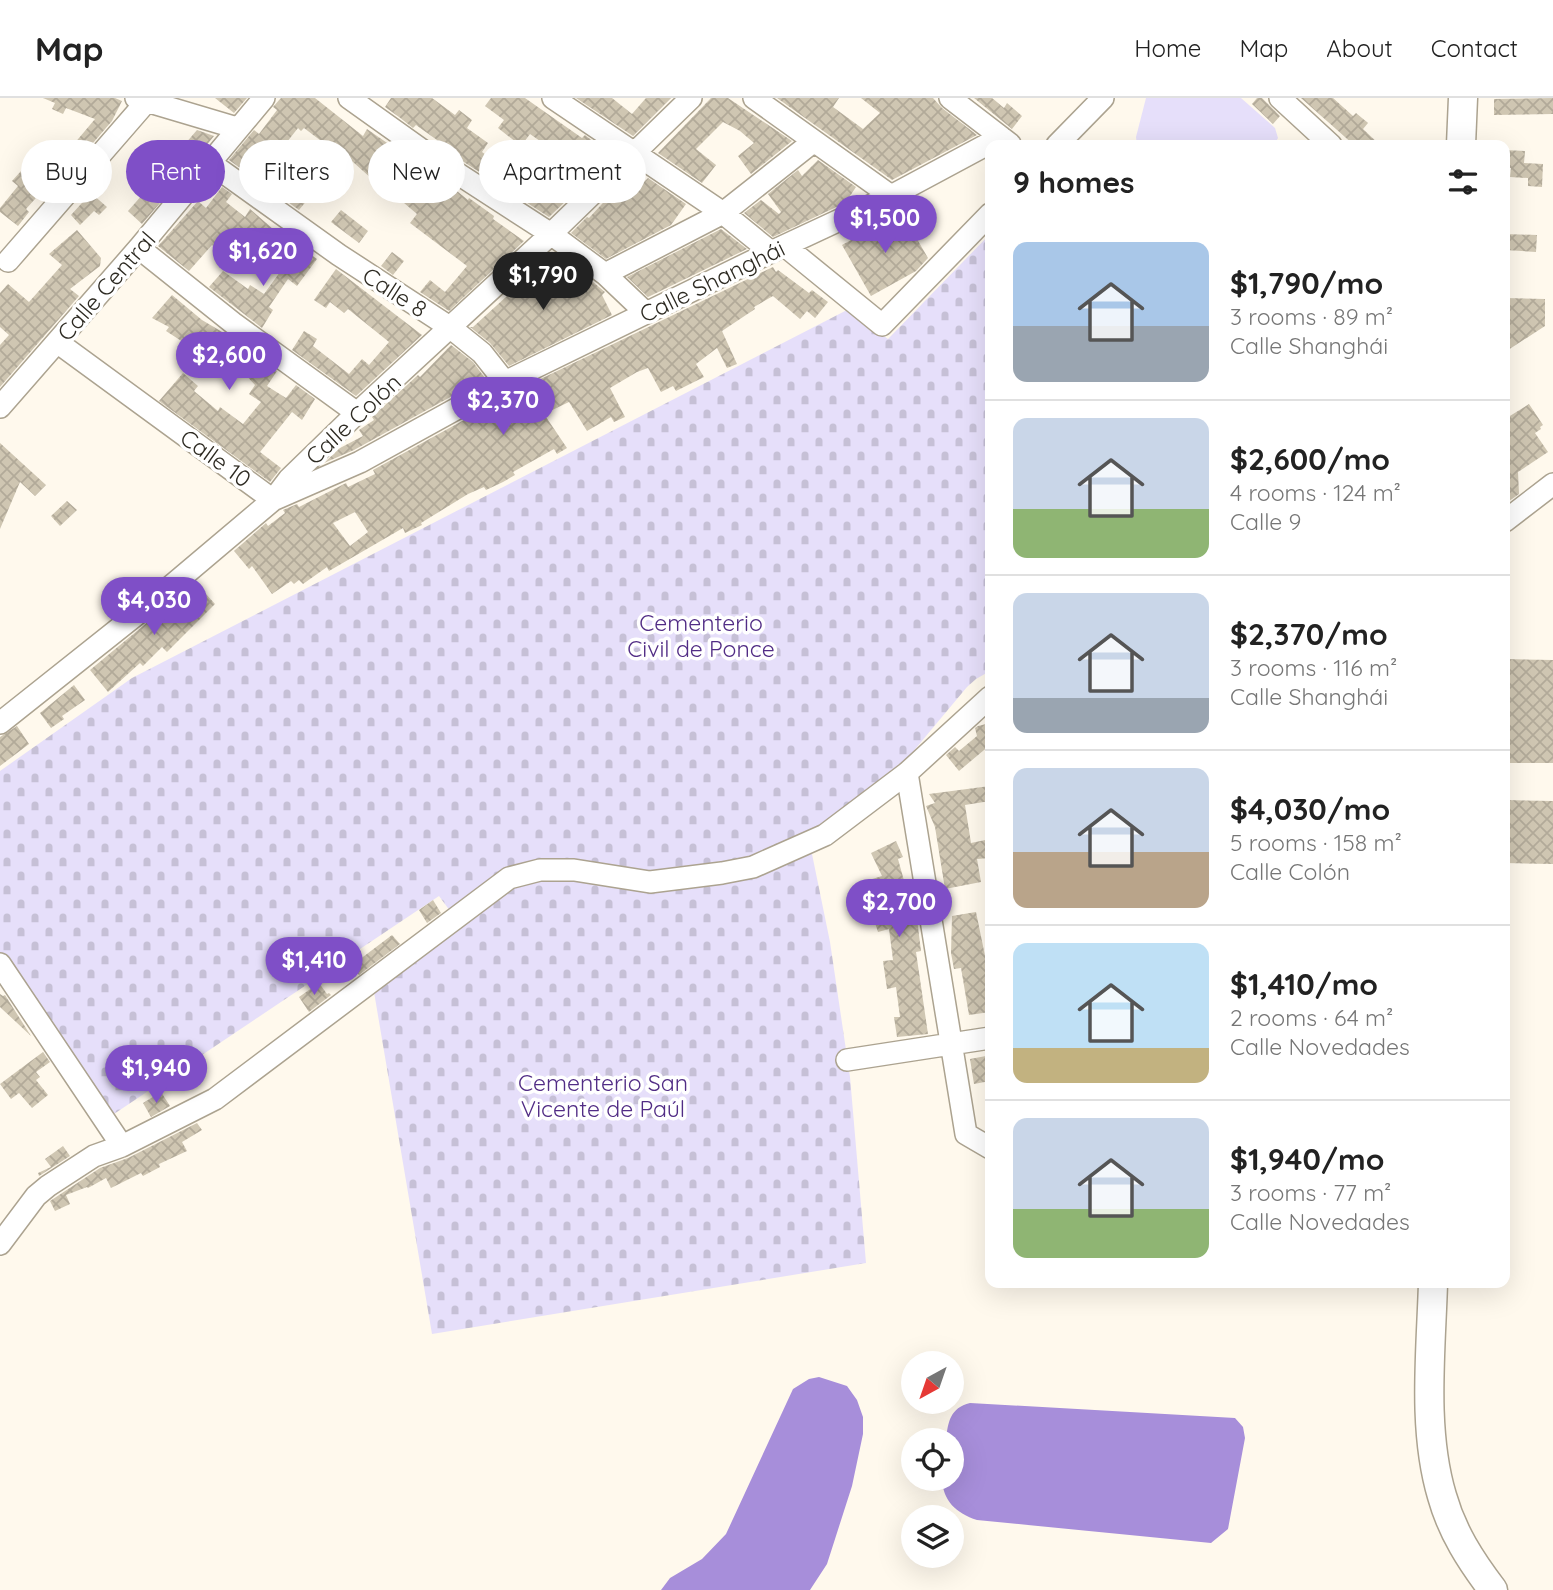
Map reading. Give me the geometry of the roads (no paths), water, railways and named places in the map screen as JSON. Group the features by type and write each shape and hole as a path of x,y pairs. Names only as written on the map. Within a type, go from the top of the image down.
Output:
{"main road":[{"path":"1461,140 1463,98"},
{"path":"1433,1288 1430,1394 1433,1448 1442,1496 1453,1527 1469,1558 1493,1590"}],"street":[{"name":"Calle Central","path":"225,143 264,98"},
{"path":"349,98 429,155 551,234 604,274 646,313"},
{"path":"553,98 613,140"},
{"name":"Calle Colón","path":"646,143 691,98"},
{"path":"754,98 891,196"},
{"path":"950,98 1005,140"},
{"path":"1063,140 1103,98"},
{"path":"1280,98 1317,140"},
{"path":"8,261 141,100 237,128"},
{"path":"604,274 723,213 814,141"},
{"name":"Calle Shanghái","path":"273,500 360,462 505,382 985,151"},
{"path":"646,163 778,249 882,325 985,219"},
{"name":"Calle 8","path":"225,174 339,255 451,328 482,354 505,382"},
{"name":"Calle Central","path":"0,407 176,203"},
{"name":"Calle Colón","path":"0,723 141,611 273,500 289,479 357,413 584,203"},
{"path":"139,248 233,323 357,413"},
{"name":"Calle 10","path":"57,342 273,500"},
{"path":"1510,517 1553,484"},
{"path":"0,1244 36,1196 48,1186 94,1156 122,1146 215,1099 509,878 540,870 573,870 650,882 753,867 825,835 907,773 985,701"},
{"path":"907,773 966,1134 985,1145"},
{"path":"0,964 122,1146"},
{"path":"847,1060 985,1039"}],"park label":[{"name":"Cementerio Civil de Ponce","path":"701,635"},
{"name":"Cementerio San Vicente de Paúl","path":"603,1095"}]}
